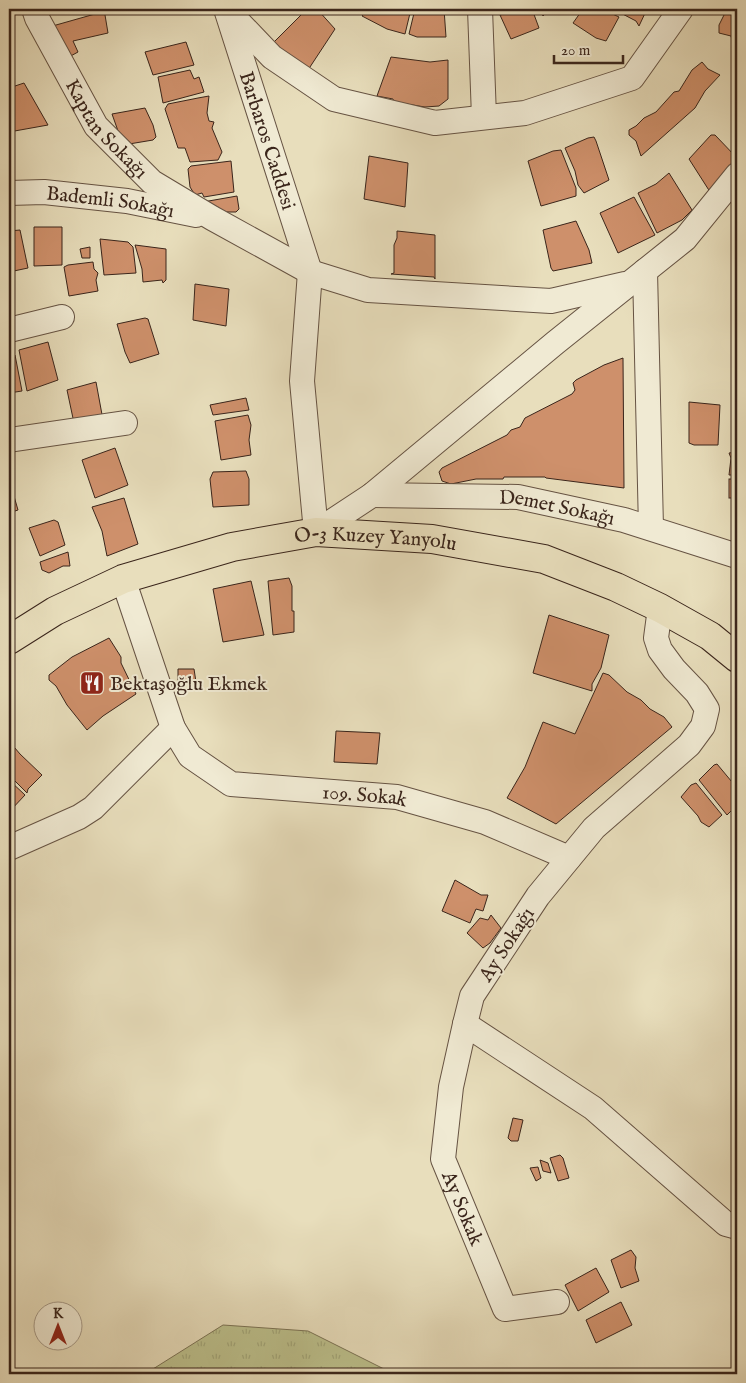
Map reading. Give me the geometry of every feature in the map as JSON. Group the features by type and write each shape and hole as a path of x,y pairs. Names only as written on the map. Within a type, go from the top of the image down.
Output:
{"main road":[{"name":"O-3 Kuzey Yanyolu","path":"9,640 55,611 122,579 232,548 316,532 432,539 544,559 616,587 660,608 710,636 737,658"}],"street":[{"name":"Kaptan Sokağı","path":"34,9 37,18 96,126 152,182 212,218 310,272 368,290 550,300 637,277"},
{"path":"226,9 272,57 334,100 435,122 525,112 632,78 681,9"},
{"name":"Barbaros Caddesi","path":"226,9 310,272"},
{"path":"480,9 484,117"},
{"path":"310,272 302,381 316,532 372,495 685,238 737,175"},
{"name":"Bademli Sokağı","path":"9,193 44,192 127,201 212,218"},
{"path":"637,277 650,528"},
{"path":"9,330 62,317"},
{"path":"9,440 125,423"},
{"name":"Demet Sokağı","path":"372,495 518,497 624,520 737,556"},
{"name":"109. Sokak","path":"122,579 173,728 190,756 231,784 397,797 485,822 569,858"},
{"name":"Ay Sokağı","path":"465,1024 472,996 538,896 594,828 689,745 703,726 707,709 698,694 674,669 660,650 656,638 660,608"},
{"path":"9,848 79,817 93,808 173,728"},
{"path":"465,1024 592,1108 726,1224 737,1228"},
{"name":"Ay Sokak","path":"465,1024 451,1087 443,1159 505,1309 557,1302"}],"green space":[{"path":"223,1325 308,1331 394,1374 145,1374"}],"building":[{"path":"307,9 317,9 335,29 308,70 289,62 273,43"},
{"path":"368,9 411,9 405,34 387,29 362,16"},
{"path":"415,9 444,9 446,37 417,37 409,34"},
{"path":"532,9 539,28 511,39 500,15"},
{"path":"539,9 550,9 543,16"},
{"path":"583,9 602,9 619,17 606,41 596,38 573,23"},
{"path":"613,9 647,9 639,26 636,21"},
{"path":"727,9 737,9 737,43 732,40 731,36 719,33 719,25"},
{"path":"102,12 105,15 108,33 73,41 78,52 67,58 49,27"},
{"path":"186,42 194,65 153,75 145,52"},
{"path":"391,57 430,62 448,60 448,99 439,106 425,107 394,102 393,99 377,96"},
{"path":"702,62 708,69 720,75 705,91 695,108 641,156 636,141 629,135 629,130 644,118 656,112 674,92 679,91 692,70"},
{"path":"190,70 194,79 199,77 204,92 163,103 158,77"},
{"path":"24,83 48,125 9,132 9,88"},
{"path":"209,96 207,113 209,121 214,122 212,128 222,152 218,160 190,162 185,148 178,148 165,109 168,104"},
{"path":"145,108 156,137 153,140 123,145 112,114"},
{"path":"711,135 715,135 737,158 737,175 712,195 689,159"},
{"path":"594,137 609,180 584,193 578,185 575,171 565,148"},
{"path":"561,150 576,188 576,196 541,206 528,161 553,151"},
{"path":"369,156 408,163 405,207 364,199"},
{"path":"231,161 234,192 204,197 202,193 195,195 190,187 188,169 191,166"},
{"path":"669,173 692,210 682,220 657,233 638,193 656,184"},
{"path":"237,196 239,209 236,212 227,212 225,215 203,202"},
{"path":"634,197 655,235 618,253 600,213"},
{"path":"576,221 589,250 592,263 553,271 543,230"},
{"path":"34,227 62,227 62,265 34,266"},
{"path":"20,230 28,268 9,272 9,231"},
{"path":"397,231 435,235 435,279 434,277 391,274 394,273 394,245"},
{"path":"100,239 128,242 133,247 136,273 104,275"},
{"path":"135,245 166,249 166,280 163,283 162,280 143,282 142,269"},
{"path":"90,247 90,258 82,258 80,249"},
{"path":"93,262 94,269 98,273 96,280 98,291 69,296 64,267"},
{"path":"195,284 229,289 226,326 193,320"},
{"path":"148,319 159,354 130,363 117,324"},
{"path":"48,342 58,380 27,391 19,350"},
{"path":"9,352 15,355 22,391 9,393"},
{"path":"623,358 624,488 545,477 476,479 451,484 442,481 439,472 442,468 507,435 511,430 520,427 525,418 572,394 575,390 573,383 576,380 604,365"},
{"path":"96,382 103,420 74,423 67,390"},
{"path":"246,398 249,410 213,415 210,405"},
{"path":"689,402 720,405 718,445 694,445 689,443"},
{"path":"248,415 251,425 249,440 251,455 221,460 215,421"},
{"path":"115,448 128,485 95,498 82,460"},
{"path":"737,452 737,475 729,475 731,458 729,453"},
{"path":"246,471 249,479 249,505 213,507 210,479 213,472"},
{"path":"9,479 18,510 9,513"},
{"path":"729,479 737,479 737,498 729,498"},
{"path":"124,498 138,544 107,556 102,531 92,507"},
{"path":"54,520 58,522 65,545 40,556 29,528"},
{"path":"68,552 70,566 63,566 49,573 42,570 40,562"},
{"path":"289,578 292,586 294,632 273,635 268,581"},
{"path":"251,581 264,635 223,642 213,589"},
{"path":"549,615 609,635 601,668 592,684 592,691 533,673"},
{"name":"Bektaşoğlu Ekmek","path":"109,638 121,657 121,663 136,694 103,716 87,730 67,705 56,686 49,680 49,675 72,657"},
{"path":"178,669 194,669 196,682 178,685"},
{"path":"603,673 609,675 627,692 664,717 672,727 556,824 507,798 525,767 543,722 575,734"},
{"path":"336,731 380,733 377,764 334,762"},
{"path":"9,741 42,775 28,789 27,793 9,775"},
{"path":"717,764 737,788 737,805 727,815 699,780"},
{"path":"9,780 25,795 9,812"},
{"path":"696,783 722,815 709,827 701,822 681,797 691,785"},
{"path":"455,880 481,895 488,895 483,911 476,909 470,923 442,911"},
{"path":"491,915 501,928 490,943 483,948 467,933 480,918 488,920"},
{"path":"513,1118 523,1120 518,1141 511,1141 508,1138"},
{"path":"560,1155 563,1158 569,1178 558,1181 550,1158"},
{"path":"540,1160 548,1163 551,1173 543,1171"},
{"path":"538,1167 541,1178 536,1181 530,1168"},
{"path":"631,1250 636,1257 635,1268 639,1281 621,1288 611,1260"},
{"path":"596,1268 609,1292 578,1311 565,1285"},
{"path":"621,1302 632,1325 596,1343 586,1320"}],"place":[{"name":"Bektaşoğlu Ekmek","path":"92,683"}]}
